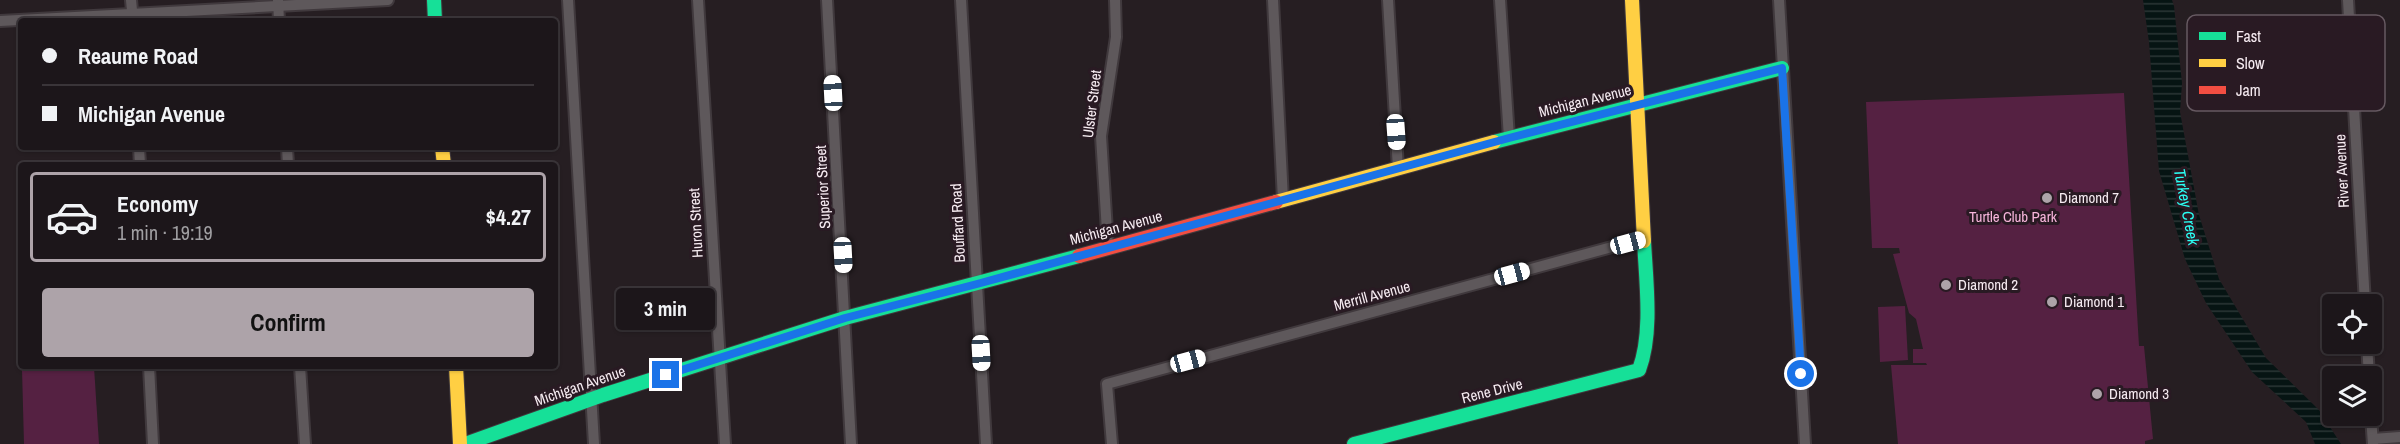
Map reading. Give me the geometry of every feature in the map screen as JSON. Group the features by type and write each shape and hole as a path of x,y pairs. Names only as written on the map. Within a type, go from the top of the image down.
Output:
{"street":[{"path":"131,0 133,18 278,3 388,0"},
{"path":"434,0 435,18"},
{"path":"568,0 594,444"},
{"name":"Huron Street","path":"698,0 725,444"},
{"name":"Superior Street","path":"827,0 852,444"},
{"name":"Bouffard Road","path":"961,0 986,444"},
{"name":"Ulster Street","path":"1108,247 1101,136 1116,37 1115,0"},
{"path":"1273,0 1284,200"},
{"path":"1388,0 1398,169"},
{"path":"1500,0 1509,138"},
{"path":"1632,0 1645,238"},
{"path":"1779,0 1805,444"},
{"name":"River Avenue","path":"2348,0 2349,15"},
{"path":"278,3 279,18"},
{"path":"0,21 18,21"},
{"name":"Michigan Avenue","path":"465,444 591,399 845,318 1509,138 1782,68"},
{"name":"River Avenue","path":"2354,111 2364,294"},
{"name":"Rene Drive","path":"1354,444 1639,370 1645,354 1645,238"},
{"name":"Merrill Avenue","path":"1112,444 1107,384 1645,238"},
{"path":"149,369 153,444"},
{"path":"300,369 305,444"},
{"path":"456,369 460,444"},
{"path":"2372,426 2373,442 2400,437"}],"green space":[{"name":"Turtle Club Park","path":"2124,93 2139,346 2144,346 2153,439 2145,441 2145,444 1898,444 1891,365 1927,365 1926,363 1913,363 1913,349 1923,349 1916,319 1909,313 1893,254 1900,253 1899,248 1872,248 1866,102"},
{"path":"1905,306 1908,360 1880,362 1878,307"},
{"path":"22,369 94,369 99,444 24,444"}],"water":[{"name":"Turkey Creek","path":"2143,0 2172,0 2182,83 2180,112 2199,215 2219,279 2266,358 2319,410 2322,415 2322,426 2329,426 2341,444 2315,444 2306,422 2252,372 2206,303 2185,259 2159,171 2149,42"}],"traffic: fast":[{"path":"434,0 435,18"},
{"path":"1494,142 1782,68"},
{"path":"1354,444 1639,370 1646,340 1647,323 1644,241"},
{"path":"465,444 603,395 845,318 1079,256"}],"traffic: slow":[{"path":"1632,0 1644,241"},
{"path":"1276,202 1494,142"},
{"path":"442,150 444,162"},
{"path":"456,369 460,444"}],"traffic: jam":[{"path":"1079,256 1276,202"}],"place":[{"name":"Diamond 7","path":"2047,198"},
{"name":"Diamond 2","path":"1946,285"},
{"name":"Diamond 1","path":"2052,302"},
{"name":"Diamond 3","path":"2097,394"}],"route":[{"path":"666,375 845,318 1509,138 1782,68 1801,374"}]}
